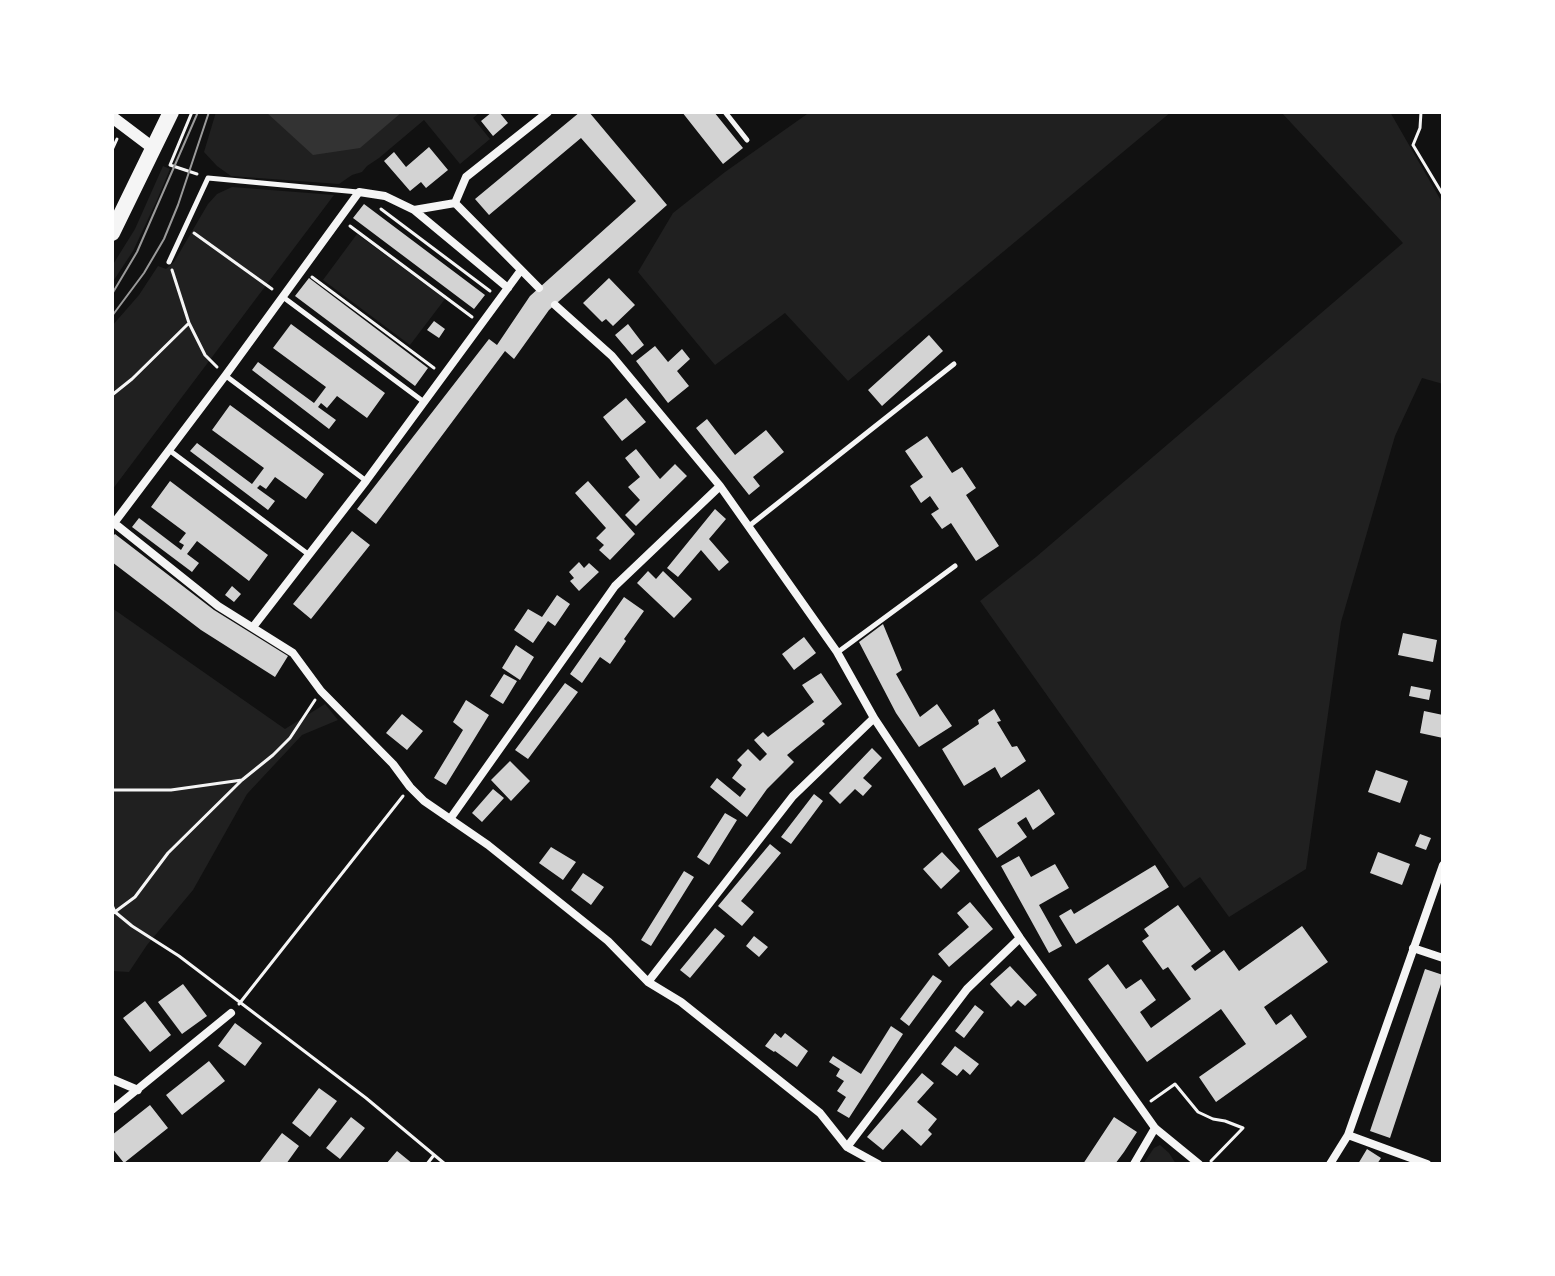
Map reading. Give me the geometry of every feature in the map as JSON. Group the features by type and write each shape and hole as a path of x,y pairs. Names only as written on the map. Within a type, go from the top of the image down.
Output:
{"main road":[{"path":"112,233 171,112"}],"street":[{"path":"455,203 466,177 548,112"},
{"path":"112,117 153,148"},
{"path":"508,288 414,210 385,196 359,192 113,524 218,606 293,653 321,691 393,764 424,801 488,845 608,941 648,982 681,1002 820,1113 847,1147 878,1164"},
{"path":"414,210 455,203"},
{"path":"455,203 539,288"},
{"path":"253,627 366,481 521,270"},
{"path":"555,305 612,356 720,486 837,652 874,718 1020,938 1155,1128 1199,1164"},
{"path":"450,819 615,586 720,486"},
{"path":"648,982 793,796 874,718"},
{"path":"1330,1164 1348,1135 1443,865"},
{"path":"847,1147 967,989 1020,938"},
{"path":"1413,948 1443,958"},
{"path":"112,1110 231,1013"},
{"path":"112,1079 138,1090"},
{"path":"1134,1164 1155,1128"},
{"path":"1348,1135 1427,1164"}],"lane":[{"path":"725,112 747,140"},
{"path":"169,262 208,178 359,192"},
{"path":"282,296 424,402"},
{"path":"748,527 954,364"},
{"path":"225,376 366,481"},
{"path":"168,449 309,555"},
{"path":"837,652 955,566"}],"path":[{"path":"192,112 170,165 208,178"},
{"path":"1421,112 1420,128 1413,145 1443,195"},
{"path":"359,192 501,299"},
{"path":"340,219 482,324"},
{"path":"186,227 282,296"},
{"path":"169,262 189,323 205,355 225,376"},
{"path":"303,270 443,375"},
{"path":"112,395 189,323"},
{"path":"113,913 135,897 168,853 290,738 306,713"},
{"path":"112,790 171,790 242,780"},
{"path":"231,1013 410,787"},
{"path":"112,905 113,913 179,956 366,1098 445,1164"},
{"path":"1141,1108 1175,1084 1198,1112 1243,1128 1209,1164"},
{"path":"427,1164 434,1155"}],"shaded area":[{"path":"216,112 480,112 473,118 490,139 460,164 424,120 362,172 339,184 231,176 204,152"},
{"path":"266,112 402,112 360,148 313,155"},
{"path":"810,112 1171,112 848,381 785,313 715,365 638,272 673,213"},
{"path":"1281,112 1390,112 1443,204 1443,384 1422,378 1395,436 1341,622 1306,869 1229,917 1200,877 1184,888 980,601 1036,557 1403,243"},
{"path":"163,166 170,169 157,200 133,251 112,283 112,266 135,229"},
{"path":"232,187 334,195 112,490 112,326 139,295 158,266 166,269 174,262 208,204 217,194"},
{"path":"357,234 445,299 410,345 323,280"},
{"path":"112,608 285,729 325,704 338,720 302,735 247,794 193,890 147,945 129,972 112,971"},
{"path":"1160,1145 1176,1164 1143,1164 1154,1148"}],"building":[{"path":"492,112 499,112 508,123 493,136 481,121"},
{"path":"580,112 589,112 667,205 549,310 514,359 505,351 376,524 357,509 489,339 497,345 530,296 636,201 581,138 489,215 475,199"},
{"path":"682,112 714,112 743,148 723,164"},
{"path":"429,147 448,170 426,188 421,182 410,191 384,161 394,152 406,167"},
{"path":"364,204 485,295 474,309 353,218"},
{"path":"309,278 428,368 415,386 295,296"},
{"path":"609,278 635,305 613,326 606,319 602,322 583,303"},
{"path":"434,321 445,329 439,338 427,330"},
{"path":"291,324 385,393 367,418 337,396 327,408 321,403 318,407 336,420 329,429 252,370 258,362 314,403 326,387 273,348"},
{"path":"628,324 644,345 632,355 615,335"},
{"path":"929,335 943,351 882,406 868,390"},
{"path":"655,346 668,362 682,349 690,359 677,371 689,386 668,403 636,361"},
{"path":"626,398 646,422 622,441 603,417"},
{"path":"230,405 324,474 306,499 275,477 266,489 260,485 257,488 275,501 268,510 190,451 197,443 252,484 264,468 212,430"},
{"path":"707,419 735,455 766,430 784,452 753,477 760,486 749,495 696,428"},
{"path":"927,436 952,473 962,467 976,488 966,495 999,546 976,561 951,523 942,529 931,514 939,509 930,496 921,503 910,486 923,477 905,451"},
{"path":"636,449 660,479 675,464 687,476 636,526 625,515 640,500 628,487 640,477 625,458"},
{"path":"170,481 268,555 249,581 197,541 187,554 199,563 192,572 132,527 139,518 181,550 184,545 179,542 186,533 151,507"},
{"path":"588,481 635,534 610,560 599,550 604,545 596,538 606,528 575,493"},
{"path":"715,509 726,519 709,539 729,562 719,571 701,550 678,577 667,568"},
{"path":"352,531 370,545 311,619 293,604"},
{"path":"115,534 214,610 288,656 275,677 201,630 112,562 112,537"},
{"path":"579,562 584,568 589,563 599,572 579,591 570,581 574,578 569,572"},
{"path":"648,571 656,579 663,571 692,599 674,618 637,583"},
{"path":"232,586 241,594 234,602 225,595"},
{"path":"557,595 570,604 555,626 548,621 533,643 514,630 528,609 542,617"},
{"path":"624,597 644,611 610,664 600,657 582,683 570,674"},
{"path":"883,624 902,670 896,674 920,717 937,704 952,726 919,747 896,713 859,642"},
{"path":"1403,633 1437,640 1433,662 1398,655"},
{"path":"804,637 816,653 794,670 782,654"},
{"path":"516,645 534,657 520,680 502,668"},
{"path":"821,673 842,704 822,721 825,724 787,755 794,762 767,789 747,817 710,787 717,778 740,797 746,789 732,778 742,765 737,760 748,749 760,761 767,754 754,740 763,732 768,737 814,702 802,685"},
{"path":"504,674 517,681 503,704 490,696"},
{"path":"565,683 578,692 528,759 515,750"},
{"path":"1411,686 1431,690 1429,700 1409,696"},
{"path":"466,700 489,715 446,785 434,778 463,730 453,722"},
{"path":"994,709 1001,721 997,722 1012,747 1017,746 1026,761 1001,778 995,767 964,786 942,749 979,724 978,720"},
{"path":"1424,711 1443,715 1443,738 1420,733"},
{"path":"402,714 423,731 407,750 386,733"},
{"path":"872,748 882,758 863,778 872,786 863,796 855,789 840,804 829,793"},
{"path":"510,761 530,781 511,801 491,780"},
{"path":"1376,770 1408,781 1400,803 1368,792"},
{"path":"493,789 504,798 482,822 472,813"},
{"path":"1039,789 1055,814 1033,830 1026,817 1017,823 1027,837 997,858 978,829"},
{"path":"814,794 823,801 791,844 781,837"},
{"path":"725,813 737,820 709,865 697,857"},
{"path":"1420,834 1431,838 1426,850 1415,846"},
{"path":"770,844 781,853 741,901 754,912 742,926 718,906"},
{"path":"551,847 576,862 563,880 539,863"},
{"path":"942,852 960,871 941,889 923,869"},
{"path":"1378,852 1410,864 1402,885 1370,873"},
{"path":"1019,856 1031,877 1055,864 1069,888 1039,905 1062,946 1049,953 1001,866"},
{"path":"1155,865 1169,887 1076,944 1059,916 1071,909 1074,914"},
{"path":"684,871 694,877 651,946 641,940"},
{"path":"583,873 604,887 591,905 571,890"},
{"path":"970,902 993,929 949,967 938,954 969,927 957,913"},
{"path":"1178,905 1211,951 1191,966 1195,971 1224,950 1239,971 1302,926 1328,962 1264,1007 1276,1025 1291,1014 1307,1037 1216,1102 1199,1077 1246,1044 1221,1009 1147,1062 1088,979 1108,964 1126,989 1141,979 1156,1000 1140,1012 1151,1028 1191,999 1168,967 1163,970 1142,941 1149,936 1144,929"},
{"path":"715,928 725,936 690,978 680,970"},
{"path":"754,936 768,947 759,957 746,946"},
{"path":"1010,966 1037,995 1025,1006 1018,1000 1011,1007 990,984"},
{"path":"1425,969 1443,975 1443,978 1390,1138 1370,1131"},
{"path":"933,975 942,981 909,1026 900,1019"},
{"path":"183,984 207,1016 182,1034 158,1002"},
{"path":"145,1001 171,1035 150,1052 123,1018"},
{"path":"975,1005 984,1012 964,1038 955,1031"},
{"path":"235,1023 262,1043 245,1066 218,1046"},
{"path":"891,1026 903,1034 849,1118 837,1111 846,1097 837,1091 844,1081 836,1076 840,1069 829,1062 833,1056 861,1074"},
{"path":"775,1033 781,1038 785,1033 808,1051 797,1067 765,1046"},
{"path":"955,1046 979,1064 970,1075 963,1069 957,1076 941,1064"},
{"path":"209,1061 225,1081 182,1115 166,1095"},
{"path":"922,1073 934,1083 917,1102 937,1119 928,1130 932,1134 921,1146 902,1129 883,1150 867,1137"},
{"path":"319,1088 337,1101 310,1137 292,1123"},
{"path":"150,1105 168,1128 124,1163 112,1148 112,1135"},
{"path":"351,1117 365,1128 340,1159 326,1148"},
{"path":"1114,1117 1137,1132 1124,1152 1115,1164 1083,1164"},
{"path":"282,1133 299,1146 286,1164 260,1162"},
{"path":"1367,1149 1381,1158 1377,1164 1358,1164"},
{"path":"397,1151 413,1164 386,1164"}],"tram line":[{"path":"112,294 137,252 198,112"},
{"path":"112,316 144,273 164,239 209,112"}]}
